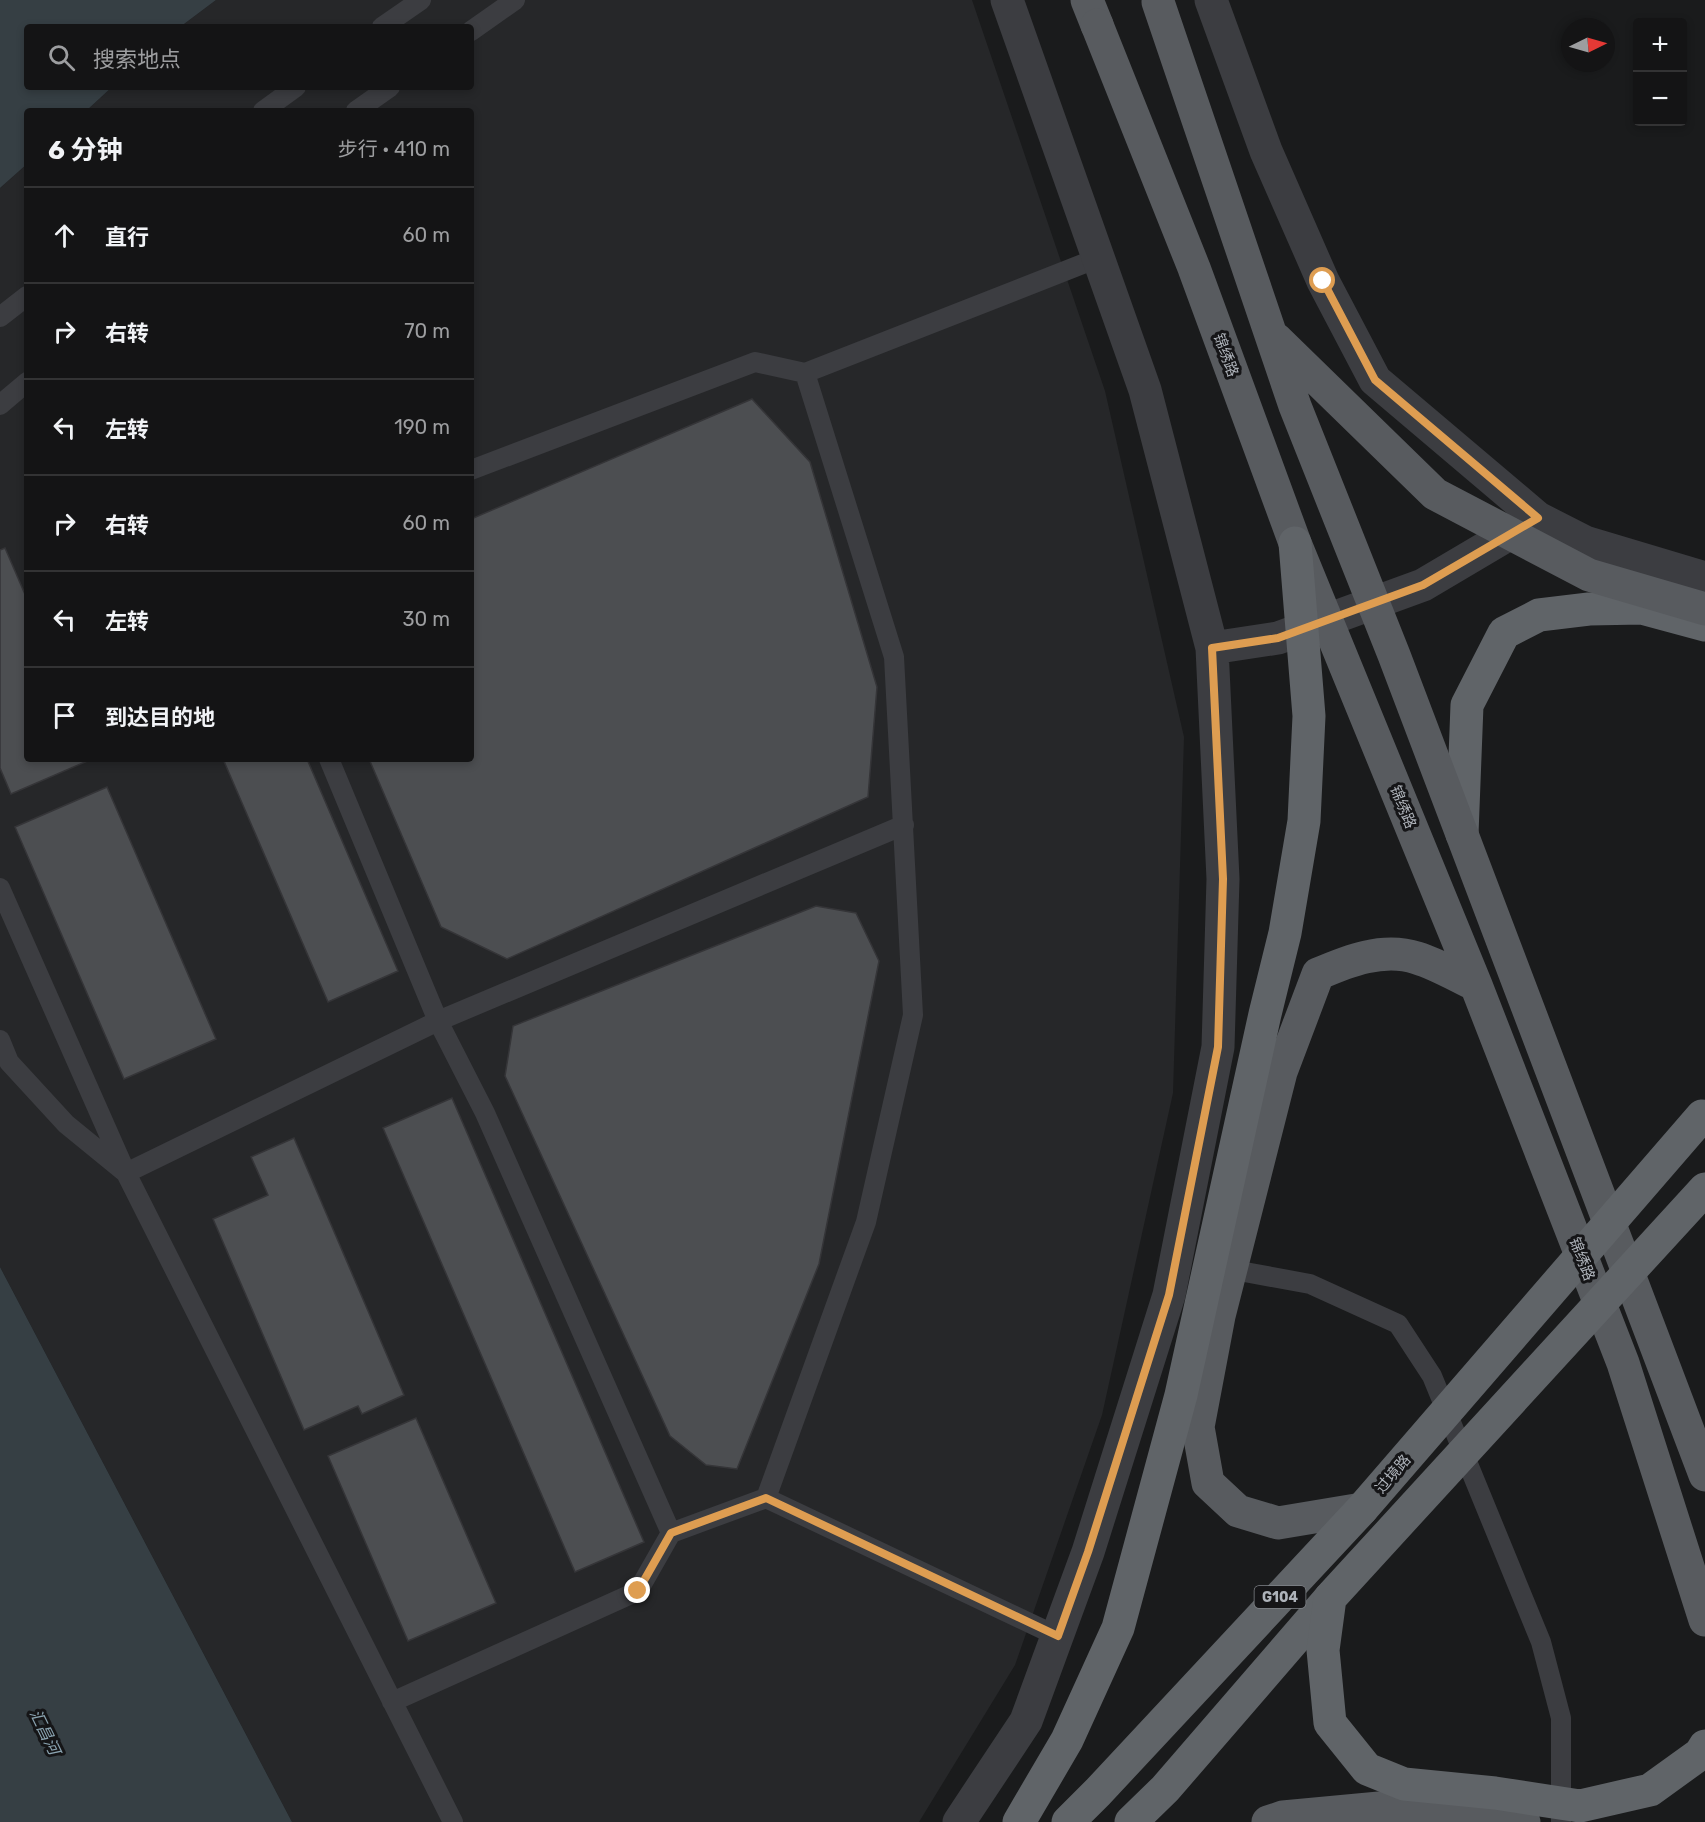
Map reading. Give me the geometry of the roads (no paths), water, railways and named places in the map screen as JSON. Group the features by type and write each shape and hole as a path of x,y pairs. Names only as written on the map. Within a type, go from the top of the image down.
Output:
{"highway":[{"path":"1019,1822 1066,1740 1118,1628 1181,1395 1285,933 1304,821 1309,716 1295,543"},
{"path":"1462,834 1467,705 1504,633 1539,615 1589,609 1642,608 1705,625"},
{"name":"过境路","path":"1068,1822 1362,1509 1705,1114"},
{"name":"G104","path":"1131,1822 1165,1789 1330,1598 1705,1189"},
{"path":"1330,1598 1323,1650 1330,1723 1366,1769 1376,1773 1404,1784 1495,1793 1580,1806 1650,1790 1700,1754 1705,1746"}],"main road":[{"path":"1157,1 1295,406 1693,1419 1705,1475"},
{"name":"锦绣路","path":"1092,13 1194,268 1295,543 1476,985 1623,1363 1705,1620"},
{"path":"1271,334 1435,494 1588,575 1705,609"},
{"path":"1362,1509 1278,1524 1238,1511 1208,1483 1198,1427 1219,1316 1281,1072 1318,974 1346,962 1386,953 1416,957 1476,985"},
{"path":"1268,1822 1283,1817 1390,1807 1474,1810 1524,1822"}],"street":[{"path":"959,1822 1026,1721 1088,1552 1166,1306 1218,1047 1223,879 1212,648 1145,390 1006,0"},
{"path":"1211,0 1266,151 1323,281 1375,380 1538,518 1585,542 1705,578"},
{"path":"1212,648 1278,638 1423,585 1538,518"}],"lane":[{"path":"386,24 421,0"},
{"path":"474,29 515,0"},
{"path":"275,107 293,90"},
{"path":"360,108 386,90"},
{"path":"474,468 755,362 805,374 1098,258"},
{"path":"0,317 24,298"},
{"path":"766,1498 866,1222 913,1016 894,657 805,374"},
{"path":"0,405 24,385"},
{"path":"330,762 438,1021 485,1113 671,1533"},
{"path":"126,1173 438,1021 904,825"},
{"path":"0,888 126,1173 453,1822"},
{"path":"0,1040 9,1062 66,1124 126,1173"},
{"path":"1176,1259 1310,1284 1398,1324 1432,1376 1541,1642 1561,1718 1561,1822"},
{"path":"392,1702 638,1591 671,1533 766,1498 1058,1636"}],"water":[{"path":"0,0 216,0 184,24 24,24 24,90 109,90 89,108 24,108 24,167 0,188"},
{"name":"汇昌河","path":"0,1267 292,1822 0,1822"}]}
